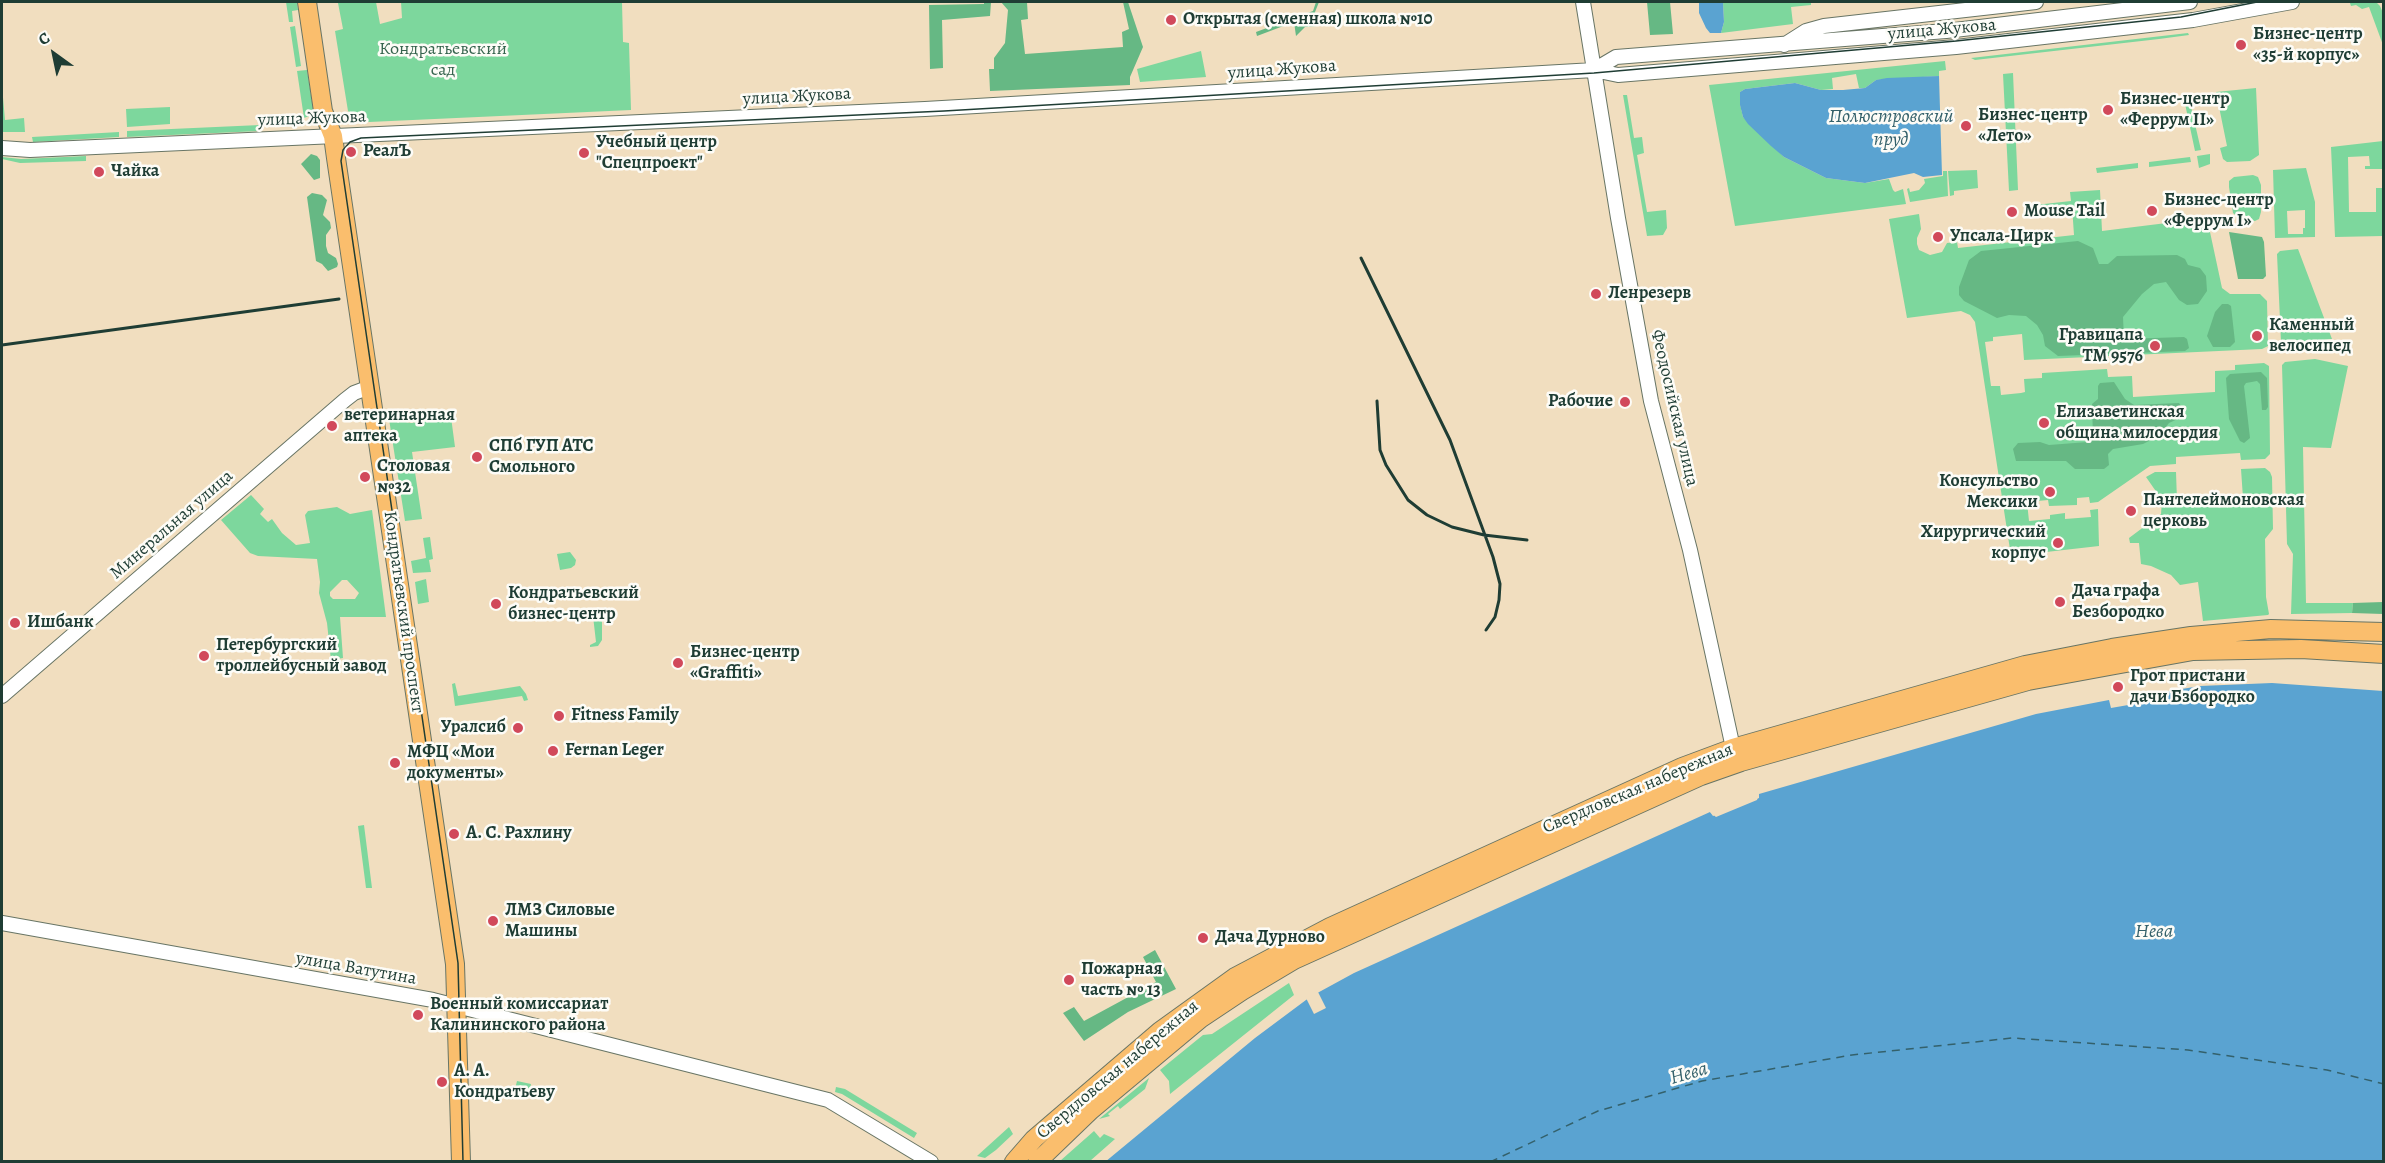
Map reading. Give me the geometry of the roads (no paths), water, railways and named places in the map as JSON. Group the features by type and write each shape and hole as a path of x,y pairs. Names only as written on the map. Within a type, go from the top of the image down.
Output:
{"main road":[{"name":"Кондратьевский проспект","path":"307,2 323,111 333,136 455,964 461,1161"},
{"name":"Кондратьевский проспект","path":"319,2 336,110 333,136"},
{"name":"Свердловская набережная","path":"1014,1161 1042,1132 1160,1030 1235,977 1330,927 1682,767 1733,748 2025,665 2112,648 2191,636 2271,629 2384,632"},
{"name":"Свердловская набережная","path":"1037,1161 1074,1125 1200,1019 1251,986 1336,940 1701,777 1741,762 2028,681 2104,667 2193,651 2301,649 2384,654"}],"street":[{"name":"Феодосийская улица","path":"1582,2 1651,401 1690,550 1733,748"},
{"path":"1783,46 1806,31 1824,26 2036,2"},
{"name":"улица Жукова","path":"1594,70 1616,57 1783,46 1955,30 2190,2"},
{"name":"улица Жукова","path":"2,148 30,150 925,109 1594,70 1618,75 1956,47 2193,20 2292,2"},
{"name":"Минеральная улица","path":"2,696 345,400 354,393 370,387"},
{"name":"улица Ватутина","path":"2,922 455,1006 828,1100 932,1161"}],"water":[{"path":"1699,2 1723,2 1724,22 1721,33 1710,33 1706,28 1699,13"},
{"name":"Полюстровский пруд","path":"1939,76 1942,175 1923,177 1914,173 1865,183 1826,178 1784,157 1771,146 1748,124 1743,117 1740,105 1740,92 1745,89 1795,83 1821,90 1843,90 1865,88 1876,80 1887,78"},
{"name":"Нева","path":"2272,683 2383,691 2383,1161 1105,1162 1255,1038 1310,997 1354,973 1710,812 1713,816 1759,798 1759,794 2036,714 2109,700 2111,708 2134,704 2133,697 2200,686"}],"tram line":[{"path":"463,1162 458,963 341,161 343,150 350,142 361,138 944,111 1594,73 1956,41 2181,17 2257,2"}],"railway":[{"path":"1361,258 1450,440 1493,557 1500,584 1499,600 1495,617 1486,630"},
{"path":"2,345 339,299"},
{"path":"1377,401 1380,450 1386,465 1408,500 1427,515 1452,527 1484,535 1527,540"}],"place":[{"name":"Открытая (сменная) школа №10","path":"1171,20"},
{"name":"Бизнес-центр «35-й корпус»","path":"2241,45"},
{"name":"Бизнес-центр «Феррум II»","path":"2108,110"},
{"name":"Бизнес-центр «Лето»","path":"1966,126"},
{"name":"РеалЪ","path":"351,152"},
{"name":"Учебный центр \"Спецпроект\"","path":"584,153"},
{"name":"Чайка","path":"99,172"},
{"name":"Бизнес-центр «Феррум I»","path":"2152,211"},
{"name":"Mouse Tail","path":"2012,212"},
{"name":"Упсала-Цирк","path":"1938,237"},
{"name":"Ленрезерв","path":"1596,294"},
{"name":"Каменный велосипед","path":"2257,336"},
{"name":"Гравицапа ТМ 9576","path":"2155,346"},
{"name":"Рабочие","path":"1625,402"},
{"name":"Елизаветинская община милосердия","path":"2044,423"},
{"name":"ветеринарная аптека","path":"332,426"},
{"name":"СПб ГУП АТС Смольного","path":"477,457"},
{"name":"Столовая №32","path":"365,477"},
{"name":"Консульство Мексики","path":"2050,492"},
{"name":"Пантелеймоновская церковь","path":"2131,511"},
{"name":"Хирургический корпус","path":"2058,543"},
{"name":"Дача графа Безбородко","path":"2060,602"},
{"name":"Кондратьевский бизнес-центр","path":"496,604"},
{"name":"Ишбанк","path":"15,623"},
{"name":"Петербургский троллейбусный завод","path":"204,656"},
{"name":"Бизнес-центр «Graffiti»","path":"678,663"},
{"name":"Грот пристани дачи Бзбородко","path":"2118,687"},
{"name":"Fitness Family","path":"559,716"},
{"name":"Уралсиб","path":"518,728"},
{"name":"Fernan Leger","path":"553,751"},
{"name":"МФЦ «Мои документы»","path":"395,763"},
{"name":"А. С. Рахлину","path":"454,834"},
{"name":"ЛМЗ Силовые Машины","path":"493,921"},
{"name":"Дача Дурново","path":"1203,938"},
{"name":"Пожарная часть № 13","path":"1069,980"},
{"name":"Военный комиссариат Калининского района","path":"418,1015"},
{"name":"А. А. Кондратьеву","path":"442,1082"}],"park label":[{"name":"Кондратьевский сад","path":"443,60"}]}
